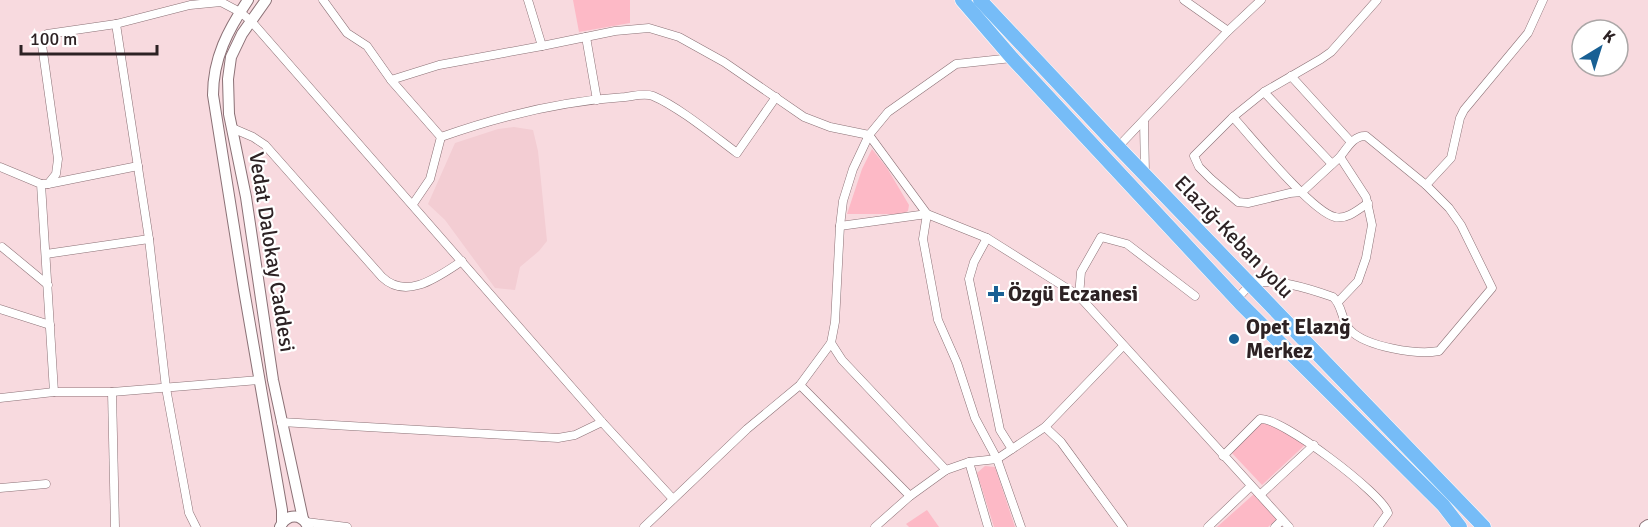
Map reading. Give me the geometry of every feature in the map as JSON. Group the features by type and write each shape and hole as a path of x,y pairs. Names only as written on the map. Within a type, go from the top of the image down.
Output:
{"highway":[{"name":"Elazığ-Keban yolu","path":"962,0 1012,58 1236,299 1443,506 1460,527"},
{"name":"Elazığ-Keban yolu","path":"982,1 1118,147 1484,527"}],"main road":[{"path":"248,0 216,63 213,95 243,290 282,510 281,525"},
{"name":"Vedat Dalokay Caddesi","path":"266,0 242,34 231,57 228,79 232,128 246,196 272,371 281,422 305,523"},
{"path":"281,525 289,517 305,523"}],"street":[{"path":"323,0 347,33 368,46 391,80 441,137"},
{"path":"528,0 542,46"},
{"path":"1184,0 1228,31"},
{"path":"1118,147 1228,31 1261,0"},
{"path":"1236,299 1251,285 1269,282 1327,295 1338,302 1350,330 1360,336 1374,343 1429,353 1439,351 1492,288 1461,225 1449,208 1426,185 1366,136 1361,136 1351,142 1340,157 1302,192 1248,203 1238,202 1199,167 1194,156 1233,117 1264,92 1331,52 1377,0"},
{"path":"1426,185 1451,158 1464,110 1528,33 1543,0"},
{"path":"54,392 46,254 45,184 56,174 58,159 42,45 46,34 116,24 190,5 221,2 251,21 602,422 673,499"},
{"path":"116,24 149,239 166,388 189,513 195,527"},
{"path":"391,80 439,65 615,31 649,28 679,37 724,62 804,117 830,127 869,135 927,214 923,238 938,320 957,363 975,418 998,459 1021,527"},
{"path":"586,37 597,100"},
{"path":"644,527 747,429 800,385 831,343 835,322 843,201 853,169 869,135 888,112 956,64 1012,58"},
{"path":"1291,76 1351,142"},
{"path":"1264,92 1332,164"},
{"path":"441,137 488,121 531,110 651,95 738,153 776,98"},
{"path":"1233,117 1317,208 1336,218 1345,217 1368,203"},
{"path":"1144,121 1145,175"},
{"path":"232,128 254,137 265,145 392,286 413,287 440,275 462,261"},
{"path":"413,204 430,179 441,137"},
{"path":"1338,302 1355,286 1364,267 1372,225 1368,203 1360,184 1340,157"},
{"path":"0,167 45,184 138,166"},
{"path":"840,226 927,214 987,238 1079,297 1289,527"},
{"path":"1079,297 1081,272 1101,237 1127,244 1195,296"},
{"path":"987,238 974,262 969,279 1000,430 1012,449"},
{"path":"46,254 149,239"},
{"path":"2,247 48,285"},
{"path":"0,309 50,325"},
{"path":"831,343 843,360 946,470"},
{"path":"876,527 910,496 946,470 969,462 998,459 1045,427 1123,346"},
{"path":"0,398 54,392 112,392 260,380"},
{"path":"800,385 910,496"},
{"path":"112,392 115,527"},
{"path":"1223,456 1260,419 1265,418 1314,446 1374,494 1388,513 1378,527"},
{"path":"281,422 558,438 576,435 602,422"},
{"path":"1045,427 1061,442 1123,527"},
{"path":"1260,495 1314,446"},
{"path":"969,462 988,527"},
{"path":"0,488 46,484"},
{"path":"1208,527 1251,486"},
{"path":"1275,527 1282,520"},
{"path":"305,523 347,527"}],"shaded area":[{"path":"573,0 630,0 630,23 579,32"},
{"path":"514,127 533,130 538,151 547,241 520,267 515,290 495,288 445,220 428,204 455,143 498,129"},
{"path":"872,149 887,168 909,205 908,211 902,214 847,214 862,169"},
{"path":"1264,420 1307,443 1262,485 1231,452"},
{"path":"985,466 995,467 1015,527 994,527 977,473"},
{"path":"1254,494 1277,519 1268,527 1217,527"},
{"path":"927,510 939,527 909,527 906,524"}],"place":[{"name":"Özgü Eczanesi","path":"996,294"},
{"name":"Opet Elazığ Merkez","path":"1234,339"}]}
